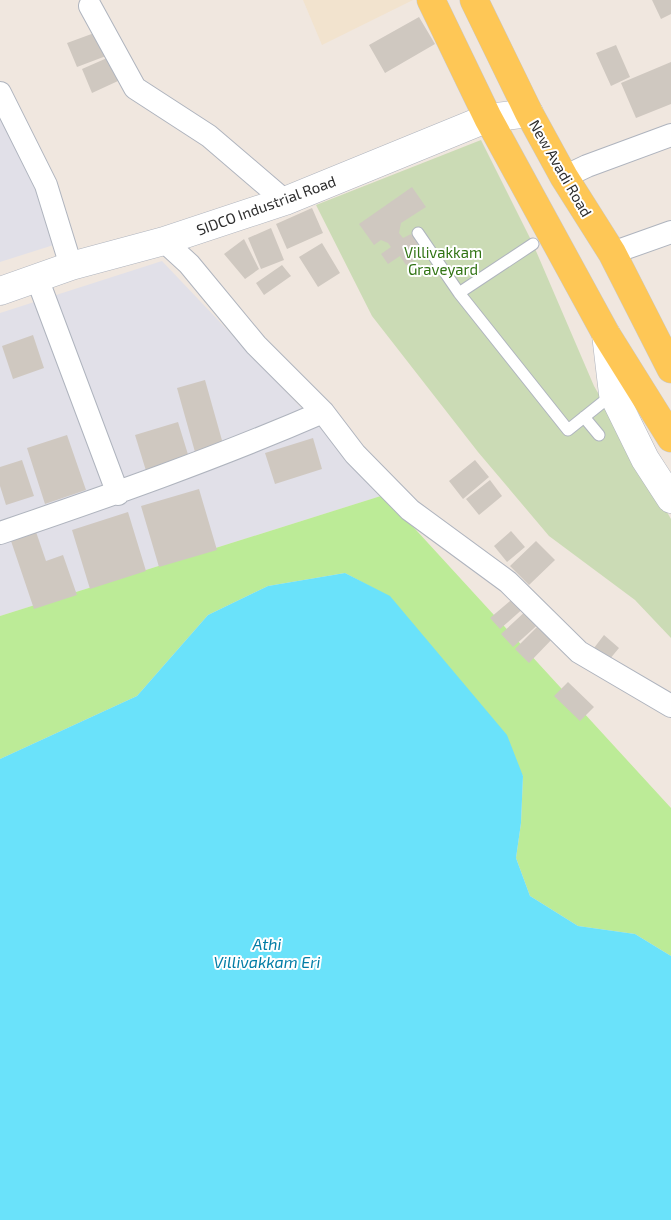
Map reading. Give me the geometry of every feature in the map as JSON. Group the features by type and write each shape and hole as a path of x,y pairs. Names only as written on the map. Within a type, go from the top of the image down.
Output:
{"main road":[{"path":"431,0 488,118 606,334 671,438"},
{"name":"New Avadi Road","path":"474,0 528,113 564,177 662,336 671,369"}],"street":[{"path":"89,3 135,88 209,136 285,201"},
{"path":"0,93 46,185 71,266"},
{"name":"SIDCO Industrial Road","path":"0,291 71,266 164,241 285,201 488,118 528,113"},
{"path":"564,177 587,166 671,135"},
{"path":"612,253 671,232"},
{"path":"164,241 189,264 256,345 323,412 356,454 410,510 508,582 579,652 671,706"},
{"path":"37,278 118,494"},
{"path":"606,334 613,394 646,459 671,499"},
{"path":"0,533 118,494 254,442 323,412"}],"lane":[{"path":"418,233 458,293 568,430 613,394"},
{"path":"458,293 533,244"},
{"path":"584,417 599,435"}],"shaded area":[{"path":"303,0 413,0 322,45"},
{"path":"0,118 63,242 0,262"},
{"path":"162,261 384,495 0,616 0,313"}],"green space":[{"name":"Villivakkam Graveyard","path":"481,140 533,244 594,386 671,519 671,638 635,600 549,536 478,452 372,316 316,205"},
{"path":"384,495 671,808 671,956 635,934 578,926 530,896 516,858 521,823 523,776 390,597 345,573 268,586 208,615 137,696 0,759 0,616"}],"water":[{"name":"Athi Villivakkam Eri","path":"345,573 390,596 507,735 523,776 521,823 516,858 530,896 578,926 635,934 671,956 671,1220 0,1220 0,759 137,696 208,615 268,586"}],"building":[{"path":"652,0 671,0 671,14 661,19"},
{"path":"419,17 435,44 385,73 369,45"},
{"path":"97,32 106,56 77,67 67,43"},
{"path":"616,45 630,77 611,86 596,53"},
{"path":"107,58 118,81 92,93 82,69"},
{"path":"671,62 671,104 636,118 621,83"},
{"path":"412,187 426,207 401,223 399,233 403,238 411,234 418,244 410,249 416,259 406,265 400,256 388,264 381,254 391,247 388,243 381,240 374,245 359,224"},
{"path":"312,208 323,233 287,249 276,224"},
{"path":"271,228 284,260 261,269 248,238"},
{"path":"244,239 259,269 245,279 224,254"},
{"path":"322,243 340,273 318,287 299,257"},
{"path":"282,265 291,276 264,295 256,283"},
{"path":"33,335 44,368 13,379 2,346"},
{"path":"205,380 223,444 195,452 177,388"},
{"path":"178,422 190,461 147,474 135,435"},
{"path":"67,435 86,490 45,504 27,448"},
{"path":"313,438 322,469 275,484 265,453"},
{"path":"22,460 34,496 6,505 0,486 0,467"},
{"path":"475,460 489,477 463,499 449,481"},
{"path":"490,480 502,496 479,515 466,499"},
{"path":"199,489 217,550 159,567 141,506"},
{"path":"128,512 146,571 90,589 72,530"},
{"path":"35,529 46,561 63,555 77,595 34,609 10,538"},
{"path":"511,531 525,547 507,562 494,546"},
{"path":"536,541 555,560 529,585 510,566"},
{"path":"517,595 526,606 500,629 490,618"},
{"path":"529,608 542,621 513,647 501,634"},
{"path":"543,621 556,635 529,663 515,649"},
{"path":"604,635 619,648 609,660 594,648"},
{"path":"568,682 594,707 580,721 554,696"}]}
